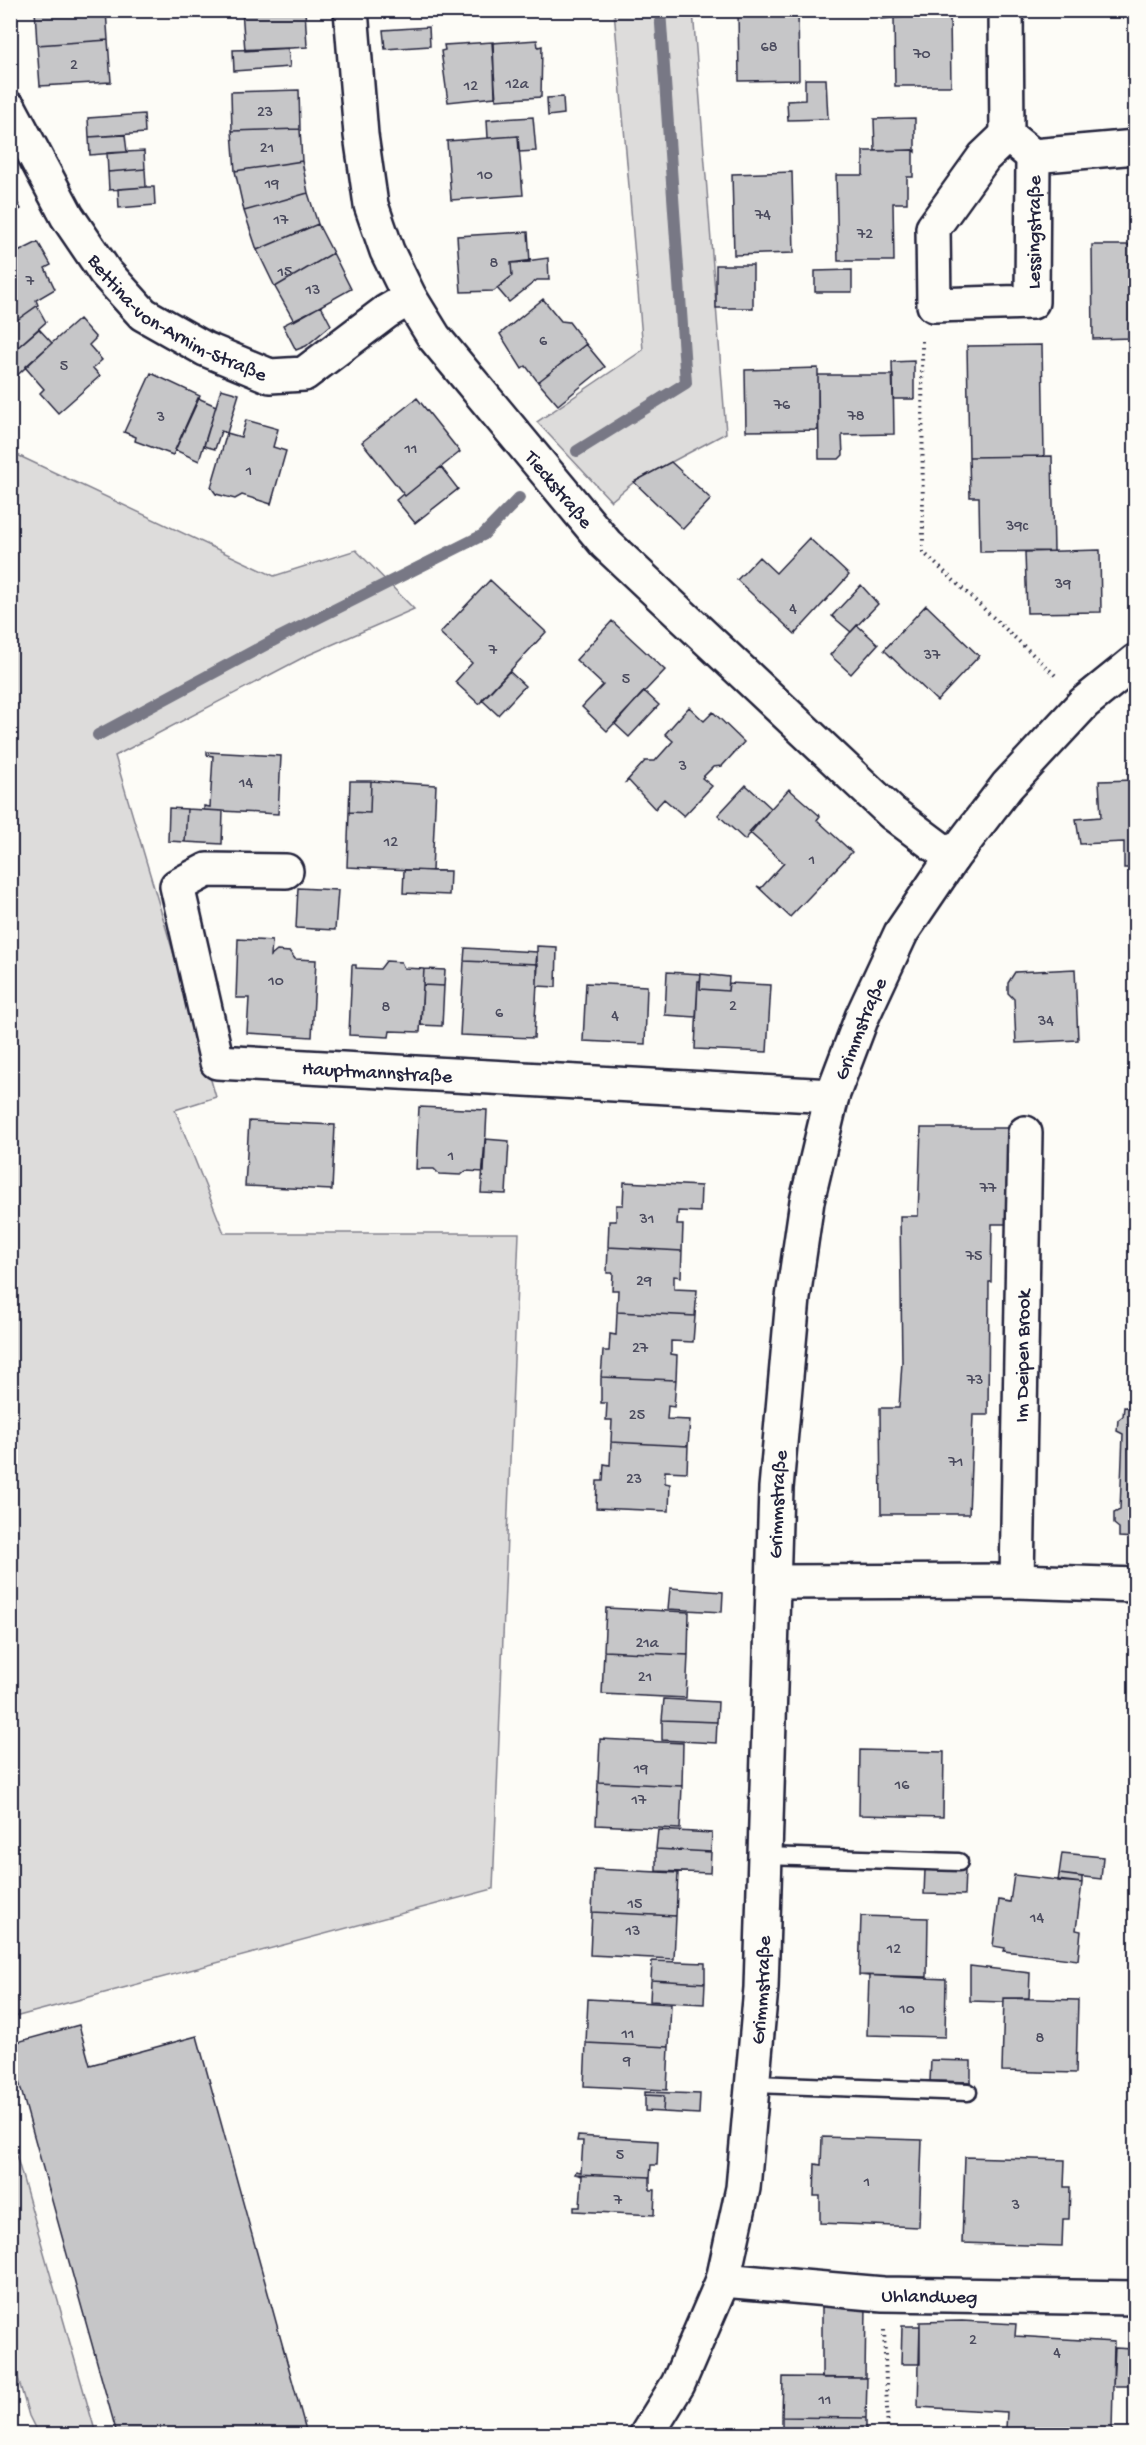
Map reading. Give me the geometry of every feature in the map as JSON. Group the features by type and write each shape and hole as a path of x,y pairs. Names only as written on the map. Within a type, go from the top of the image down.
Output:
{"street":[{"name":"Tieckstraße","path":"351,10 361,135 371,205 387,251 410,298 447,355 606,544 892,813 952,858"},
{"path":"934,305 933,228 984,157 1006,135 1006,10"},
{"name":"Bettina-von-Arnim-Straße","path":"10,109 68,216 105,272 143,314 206,349 270,376 304,374 386,312 410,298"},
{"name":"Lessingstraße","path":"1006,135 1033,156 1136,147"},
{"name":"Lessingstraße","path":"934,305 1032,302 1033,156"},
{"name":"Grimmstraße","path":"646,2434 678,2384 723,2280 743,2188 761,1988 776,1488 793,1298 807,1201 832,1096 862,1017 902,933 952,858 1007,786 1084,703 1136,661"},
{"name":"Hauptmannstraße","path":"286,871 207,870 177,886 217,1062 832,1096"},
{"name":"Im Deipen Brook","path":"1017,1581 1025,1133"},
{"path":"774,1582 1017,1581 1136,1585"},
{"name":"Uhlandweg","path":"723,2280 883,2294 1136,2298"}],"lane":[{"path":"765,1856 959,1862"},
{"path":"753,2084 968,2092"}],"path":[{"path":"934,305 921,324 922,552 1084,703"},
{"path":"883,2294 888,2434"},
{"path":"10,2424 13,2434"}],"shaded area":[{"path":"614,11 693,11 726,433 634,482 611,501 537,422 643,350"},
{"path":"11,452 274,576 356,550 414,609 306,656 115,756 216,1097 175,1110 224,1233 519,1233 493,1889 11,2018"},
{"path":"10,2137 96,2434 38,2434 29,2416 11,2354"}],"building":[{"path":"35,10 106,10 108,40 37,45"},
{"path":"242,10 305,10 307,47 245,51"},
{"path":"738,10 798,10 799,80 739,81"},
{"path":"881,10 921,10 921,16 881,19"},
{"path":"950,16 951,86 895,86 894,17"},
{"path":"429,27 430,46 385,49 383,30"},
{"path":"108,40 111,82 40,86 37,45"},
{"path":"537,40 538,47 542,46 541,97 496,100 492,43"},
{"path":"493,42 495,97 448,102 441,51 445,50 444,45"},
{"path":"288,48 290,67 234,71 233,50"},
{"path":"805,79 826,79 828,119 788,120 787,101 805,100"},
{"path":"299,90 300,129 232,131 231,92"},
{"path":"563,97 564,114 548,116 547,98"},
{"path":"144,114 145,133 89,137 88,118"},
{"path":"533,117 536,151 519,152 518,136 488,138 487,120"},
{"path":"915,118 915,152 913,150 875,151 874,119"},
{"path":"300,129 302,161 235,171 232,131"},
{"path":"125,135 127,152 90,155 89,137"},
{"path":"518,136 523,195 451,200 447,141"},
{"path":"913,150 913,177 907,177 907,203 893,203 894,261 838,261 836,175 863,175 863,151"},
{"path":"144,151 145,169 108,172 107,153"},
{"path":"302,161 308,193 244,211 235,171"},
{"path":"145,169 146,187 109,190 108,172"},
{"path":"792,172 794,253 734,255 732,174"},
{"path":"154,187 155,205 119,208 118,189"},
{"path":"10,190 21,209 10,215"},
{"path":"1131,192 1136,192 1136,279 1133,279"},
{"path":"308,193 318,224 257,250 244,211"},
{"path":"318,224 333,253 275,287 257,250"},
{"path":"528,232 530,262 511,263 512,276 494,291 461,292 457,236"},
{"path":"38,242 51,265 45,268 55,289 36,300 38,305 10,325 10,256"},
{"path":"1092,245 1132,245 1133,338 1093,339"},
{"path":"333,253 351,289 294,321 275,287"},
{"path":"548,258 549,280 537,280 509,302 497,288 512,276 511,263"},
{"path":"716,265 753,265 753,308 716,308"},
{"path":"852,270 852,292 815,292 815,271"},
{"path":"543,299 561,321 569,322 586,344 538,382 526,366 522,369 500,334"},
{"path":"37,306 46,322 10,354 10,325"},
{"path":"321,306 331,325 306,346 296,350 283,325"},
{"path":"79,319 96,338 89,345 102,360 93,368 100,376 58,413 40,393 44,389 25,367"},
{"path":"39,329 52,343 11,381 10,354"},
{"path":"586,344 605,367 558,405 538,382"},
{"path":"1042,345 1044,456 969,457 967,346"},
{"path":"914,361 914,399 893,399 892,362"},
{"path":"818,368 818,430 746,431 745,370"},
{"path":"151,373 200,396 173,455 135,441 136,437 124,432"},
{"path":"818,375 893,375 894,434 842,435 843,455 839,459 819,459"},
{"path":"221,389 239,394 227,433 221,431 215,449 204,446"},
{"path":"198,398 216,406 199,461 175,450"},
{"path":"417,398 460,452 405,496 362,442"},
{"path":"246,420 278,429 273,447 286,451 271,504 242,495 235,499 216,494 211,487 227,433 241,437"},
{"path":"1052,456 1054,551 980,552 979,497 970,497 969,457"},
{"path":"671,462 711,499 683,529 634,482"},
{"path":"441,467 458,489 415,523 396,500 403,494 405,496"},
{"path":"809,538 849,575 795,634 737,580 759,557 776,573"},
{"path":"1100,550 1101,612 1027,613 1025,552"},
{"path":"490,580 546,632 479,704 455,682 472,663 440,633"},
{"path":"861,585 878,604 851,632 832,616"},
{"path":"926,605 979,656 937,701 884,650"},
{"path":"612,621 665,670 607,731 582,707 603,685 576,660"},
{"path":"857,625 878,644 851,674 830,655"},
{"path":"509,671 525,686 498,715 482,700"},
{"path":"644,691 659,705 629,737 615,724"},
{"path":"689,707 704,721 713,712 744,742 722,766 713,767 702,778 712,786 684,816 664,799 655,809 629,781 626,782 645,761 655,761 673,741 665,734"},
{"path":"207,752 281,756 278,814 204,810 204,806 210,807 213,756 207,755"},
{"path":"1136,780 1136,868 1124,868 1124,842 1080,844 1076,819 1101,817 1099,781"},
{"path":"350,781 371,781 370,813 349,812"},
{"path":"371,781 436,785 432,871 347,867 349,812 370,813"},
{"path":"746,785 771,808 745,840 718,815"},
{"path":"789,789 820,816 817,820 852,852 790,917 757,886 761,888 784,863 749,832"},
{"path":"169,808 187,809 185,842 168,841"},
{"path":"187,809 223,811 222,844 185,842"},
{"path":"404,870 450,871 449,895 403,893"},
{"path":"298,888 338,890 335,930 296,928"},
{"path":"238,939 272,941 271,956 277,951 290,952 295,959 316,960 312,1037 247,1033 249,998 236,998"},
{"path":"537,946 557,947 556,987 537,986"},
{"path":"465,948 537,952 536,964 464,961"},
{"path":"386,961 401,962 404,968 424,969 420,1032 390,1031 389,1037 349,1035 352,965 356,965 356,968 380,969"},
{"path":"464,961 538,964 534,1038 460,1035"},
{"path":"424,969 445,970 444,986 423,985"},
{"path":"1075,969 1078,1040 1016,1043 1014,999 1008,993 1008,983 1015,972"},
{"path":"667,972 701,974 700,981 698,981 696,1017 665,1015"},
{"path":"701,974 729,977 728,991 700,989"},
{"path":"698,981 700,981 700,989 728,991 729,983 771,985 767,1052 695,1049"},
{"path":"586,983 647,986 645,1044 583,1041"},
{"path":"423,985 444,986 442,1026 421,1025"},
{"path":"419,1107 487,1110 484,1172 466,1171 461,1175 439,1174 434,1169 416,1169"},
{"path":"249,1121 335,1125 332,1190 245,1186"},
{"path":"921,1128 1007,1128 1007,1224 992,1224 988,1415 973,1415 969,1514 881,1514 880,1408 899,1408 902,1362 900,1216 918,1216"},
{"path":"485,1139 509,1141 506,1194 481,1193"},
{"path":"624,1182 701,1186 700,1212 678,1211 677,1225 683,1225 682,1251 608,1247 609,1221 616,1221 616,1205 623,1205"},
{"path":"608,1247 682,1251 681,1277 674,1276 674,1289 697,1290 695,1316 617,1312 618,1290 612,1290 613,1273 607,1273"},
{"path":"617,1312 695,1316 693,1342 671,1341 671,1354 677,1355 676,1380 601,1377 603,1351 609,1351 610,1334 616,1335"},
{"path":"601,1377 676,1380 674,1407 668,1406 667,1419 690,1420 688,1446 611,1442 612,1420 606,1420 607,1403 601,1403"},
{"path":"1124,1407 1136,1408 1136,1538 1119,1537 1119,1528 1114,1524 1114,1513 1120,1510 1123,1434 1117,1431 1118,1420 1123,1416"},
{"path":"611,1442 688,1446 687,1472 665,1471 665,1483 670,1484 669,1511 596,1508 597,1481 603,1481 604,1464 610,1465"},
{"path":"670,1588 723,1592 722,1612 668,1609"},
{"path":"606,1608 689,1612 688,1655 604,1651"},
{"path":"604,1651 688,1655 686,1698 602,1694"},
{"path":"664,1699 718,1702 717,1722 662,1720"},
{"path":"662,1720 717,1722 716,1743 662,1740"},
{"path":"600,1739 683,1743 682,1786 598,1782"},
{"path":"860,1750 944,1752 943,1817 859,1815"},
{"path":"598,1782 682,1786 680,1829 596,1825"},
{"path":"658,1830 712,1833 711,1852 656,1849"},
{"path":"656,1849 711,1852 710,1873 656,1871"},
{"path":"1062,1853 1103,1857 1101,1879 1059,1874"},
{"path":"594,1869 678,1873 676,1916 592,1912"},
{"path":"925,1869 965,1870 964,1895 924,1894"},
{"path":"1059,1874 1082,1877 1082,1883 1058,1881"},
{"path":"1014,1875 1082,1883 1076,1930 1081,1931 1078,1960 1004,1951 1005,1948 993,1946 999,1900 1010,1902"},
{"path":"592,1912 676,1916 674,1959 590,1955"},
{"path":"861,1916 928,1918 927,1977 859,1975"},
{"path":"652,1961 705,1963 705,1983 651,1980"},
{"path":"970,1966 1030,1973 1029,1998 1004,1998 1004,2002 970,2001"},
{"path":"859,1975 946,1979 945,2037 867,2035 869,1976"},
{"path":"651,1980 705,1983 704,2004 650,2001"},
{"path":"1004,1998 1078,2000 1076,2073 1002,2071"},
{"path":"588,1999 671,2004 669,2047 586,2043"},
{"path":"79,2025 90,2065 197,2036 307,2434 117,2434 10,2050 10,2044"},
{"path":"586,2043 669,2047 667,2090 584,2086"},
{"path":"931,2060 971,2061 971,2082 930,2081"},
{"path":"645,2092 700,2094 699,2114 663,2112 664,2096 645,2095"},
{"path":"645,2095 664,2096 663,2112 645,2111"},
{"path":"578,2136 658,2141 657,2165 651,2165 650,2177 575,2174 576,2171 581,2172 583,2141 577,2141"},
{"path":"822,2137 922,2140 919,2227 820,2223 820,2196 814,2196 815,2164 821,2165"},
{"path":"965,2157 1065,2160 1064,2187 1070,2187 1069,2219 1063,2219 1062,2246 962,2243"},
{"path":"575,2174 650,2177 650,2190 655,2190 654,2215 574,2211 574,2207 580,2207 582,2176"},
{"path":"822,2305 866,2305 865,2378 822,2378"},
{"path":"962,2321 1016,2324 1015,2336 1114,2342 1112,2431 1006,2428 1007,2412 918,2407 920,2322"},
{"path":"902,2326 920,2326 920,2364 901,2364"},
{"path":"1115,2348 1133,2349 1132,2386 1113,2386"},
{"path":"783,2377 867,2378 866,2418 782,2417"},
{"path":"782,2417 866,2418 866,2434 782,2434"}],"waterway":[{"path":"577,451 686,383 660,10"},
{"path":"98,735 280,637 483,535 519,498"}]}
